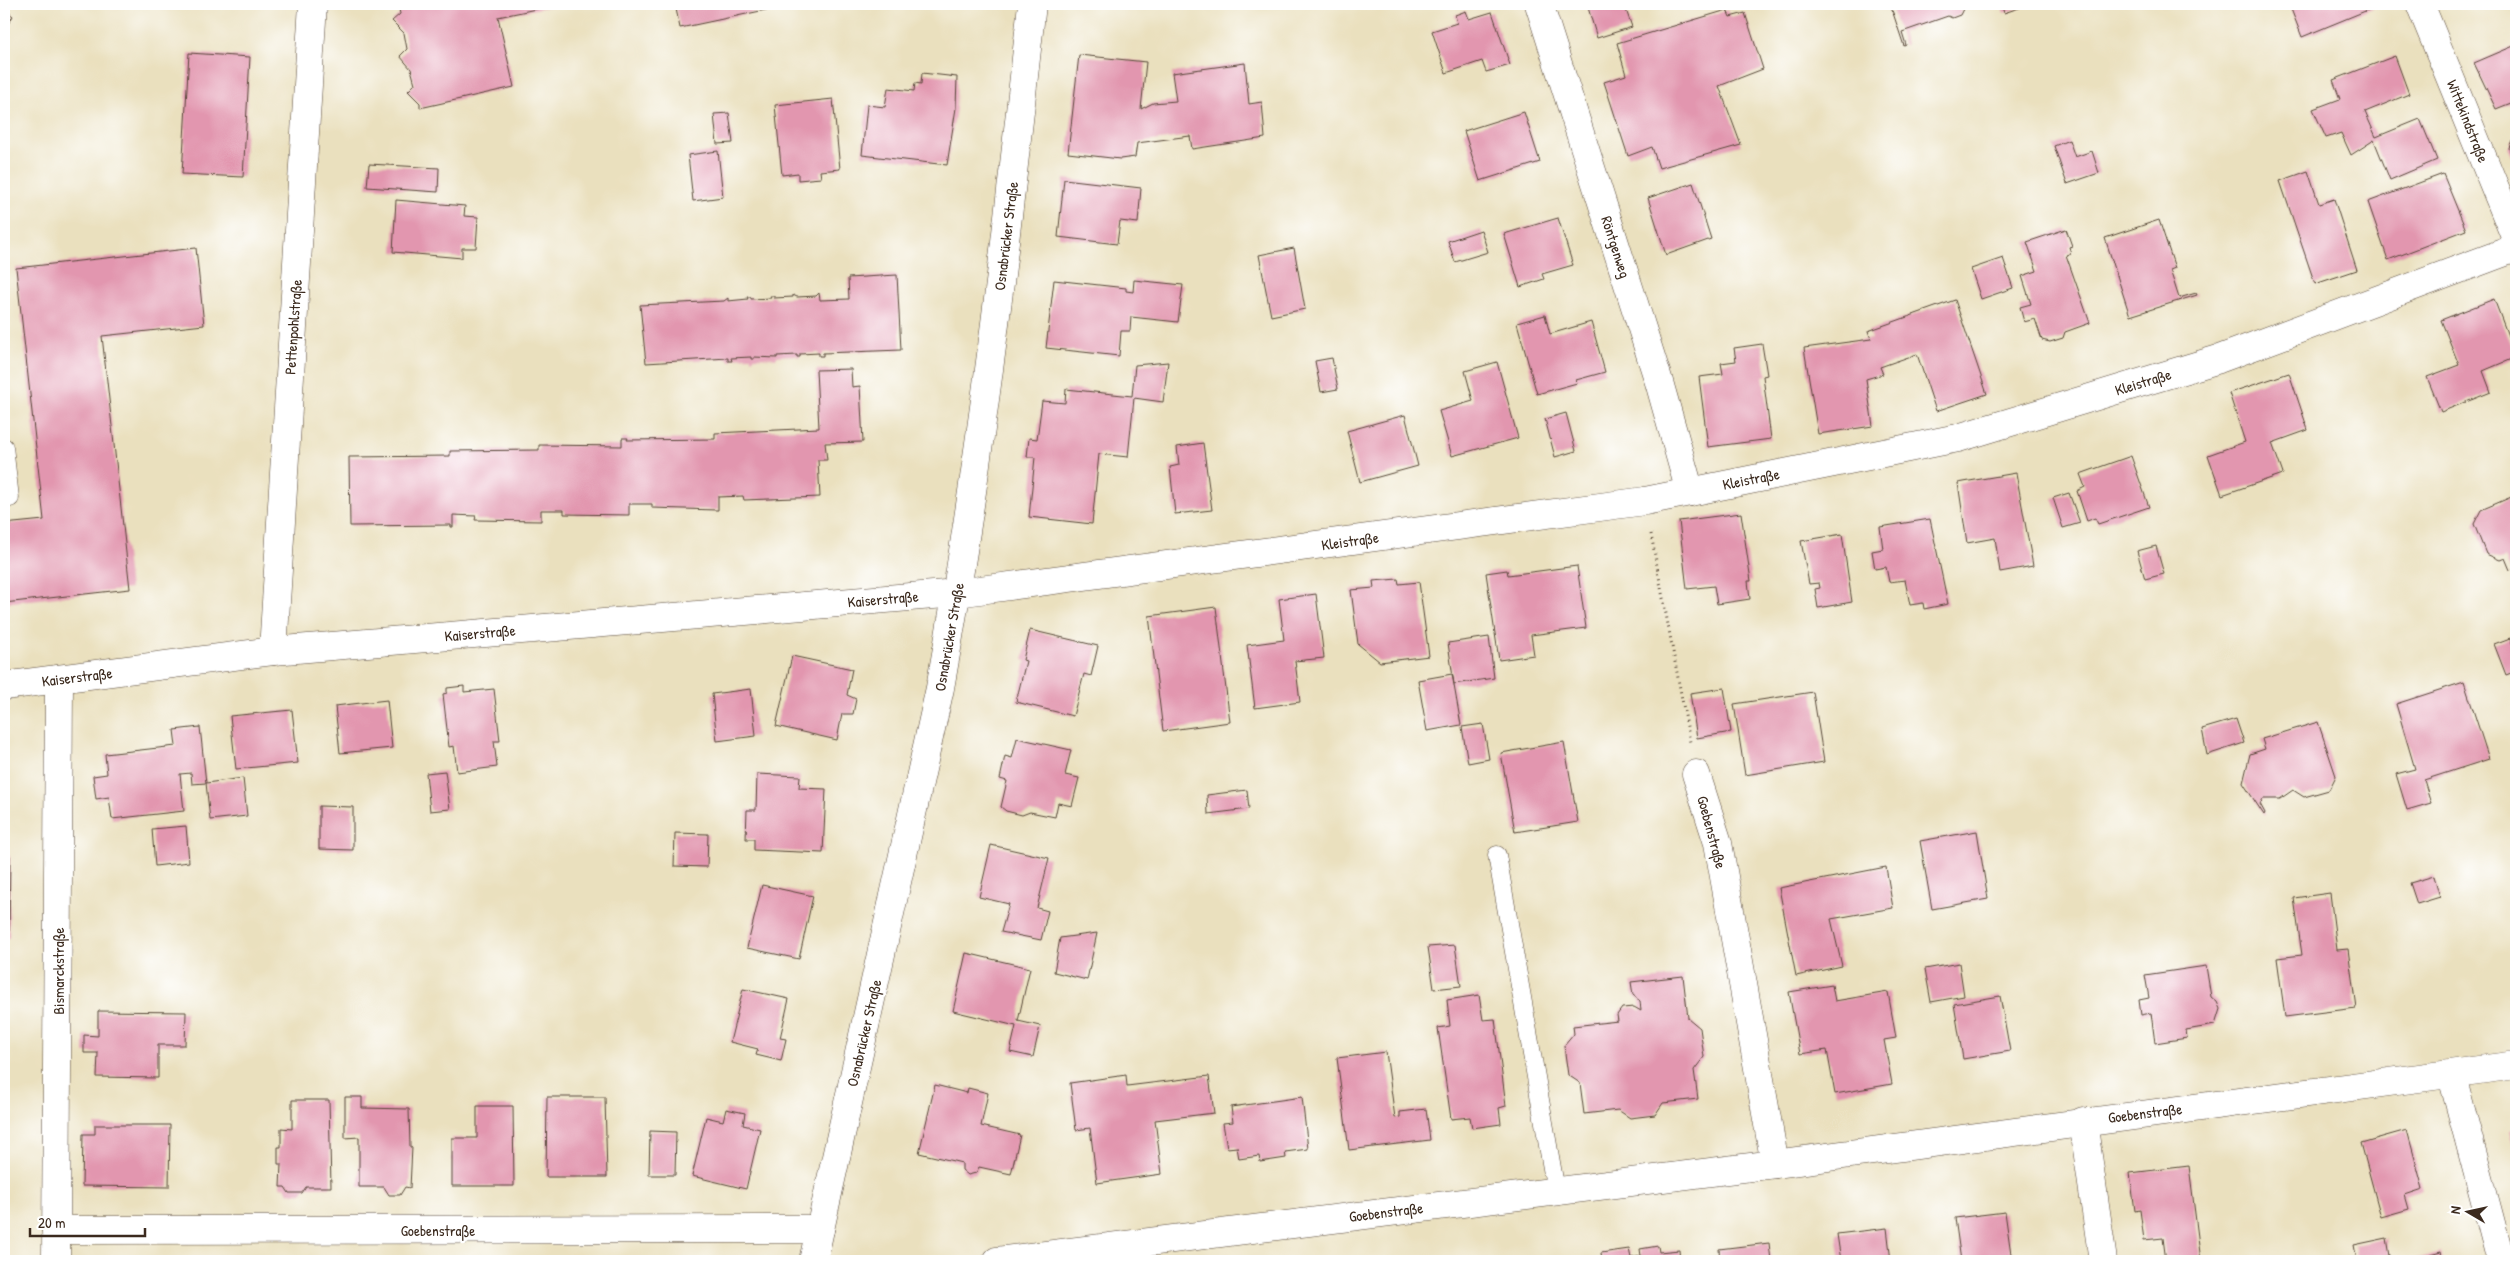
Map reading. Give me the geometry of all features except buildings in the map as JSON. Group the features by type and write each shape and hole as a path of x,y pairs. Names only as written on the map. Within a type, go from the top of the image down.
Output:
{"street":[{"name":"Pettenpohlstraße","path":"273,651 313,4"},
{"name":"Osnabrücker Straße","path":"813,1261 940,688 957,593 1011,203 1032,4"},
{"name":"Röntgenweg","path":"1539,4 1659,382 1690,492"},
{"name":"Wittekindstraße","path":"2420,4 2516,239"},
{"name":"Kleistraße","path":"957,593 1645,501 1958,438 2219,359 2516,248"},
{"name":"Kaiserstraße","path":"4,686 273,651 957,593"},
{"name":"Bismarckstraße","path":"56,1261 59,680"},
{"name":"Goebenstraße","path":"1696,774 1718,843 1774,1164"},
{"name":"Goebenstraße","path":"997,1261 1774,1164 2083,1121 2452,1076 2516,1065"},
{"path":"2452,1076 2501,1261"},
{"path":"2083,1121 2103,1261"},
{"name":"Goebenstraße","path":"56,1230 820,1229"}],"lane":[{"path":"4,447 10,498 4,498"},
{"path":"1497,855 1556,1191"}],"path":[{"path":"1645,501 1696,774"}]}
